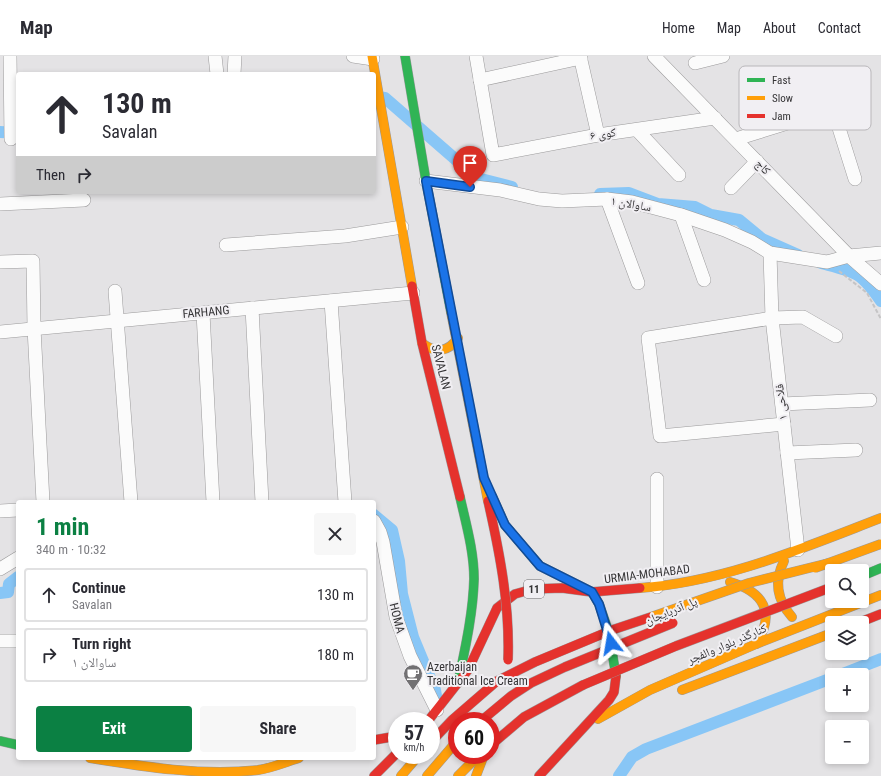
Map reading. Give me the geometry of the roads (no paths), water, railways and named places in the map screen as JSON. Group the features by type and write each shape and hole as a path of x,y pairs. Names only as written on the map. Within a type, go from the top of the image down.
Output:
{"main road":[{"name":"SAVALAN","path":"405,56 426,181 458,338 488,501 503,568 509,642 508,660 496,712"},
{"name":"SAVALAN","path":"373,58 374,72"},
{"name":"SAVALAN","path":"376,96 377,108 402,227 422,343 471,544 474,578 468,627 458,683"},
{"path":"422,343 429,349 441,351 453,346 458,338"},
{"path":"484,478 505,525 540,566 592,592 599,604 609,633 617,673 614,692 609,700 539,776"},
{"name":"URMIA-MOHABAD","path":"437,710 458,683 475,655 488,624 497,608 515,594 533,589 562,588 592,592 657,587 709,578 798,550 881,518"},
{"path":"739,598 881,544"},
{"path":"798,550 786,558 781,567 778,575 778,594 782,605 792,617 806,621 819,620"},
{"path":"440,733 452,720 497,681 534,662 612,630 698,600 749,583 829,563"},
{"path":"869,573 881,568"},
{"name":"11","path":"709,578 734,583 751,589 761,599 767,613 766,628 756,644"},
{"path":"500,738 524,718 583,685 676,646 825,590"},
{"name":"کنارگذر بلوار والفجر","path":"586,726 650,690 756,644 881,595"},
{"path":"869,619 881,614"},
{"name":"پل آذربایجان","path":"492,712 511,696 531,683 565,666 680,620"},
{"path":"672,694 825,636"},
{"path":"586,726 642,705"},
{"path":"376,740 388,738"},
{"path":"0,741 16,745"},
{"path":"427,776 448,752"},
{"path":"102,760 201,772 258,770 292,760"},
{"path":"374,776 388,762"},
{"path":"401,776 411,764"},
{"path":"458,776 470,764"},
{"path":"476,776 481,764"},
{"path":"201,772 214,776"}],"street":[{"path":"10,56 10,139"},
{"path":"215,56 216,72"},
{"path":"234,72 235,56"},
{"path":"353,56 373,58"},
{"path":"476,56 480,80 581,57 598,135"},
{"name":"کاج","path":"654,56 849,256 881,284"},
{"path":"695,63 723,56"},
{"name":"کوی ۶","path":"480,80 493,155 598,135 715,118"},
{"path":"637,130 679,175"},
{"path":"736,139 766,130"},
{"path":"839,130 855,179"},
{"path":"731,188 757,161"},
{"name":"ساوالان ۱","path":"426,181 500,190 539,199 562,201 607,199 632,202 681,215 726,230 752,242 770,253 827,262 849,256"},
{"path":"0,204 30,197 84,200"},
{"path":"607,199 638,283"},
{"path":"681,215 704,280"},
{"path":"226,245 345,236 402,227"},
{"name":"فلاحی ۱","path":"770,253 772,318 798,550"},
{"path":"849,256 881,253"},
{"path":"0,262 33,261 34,328 43,500"},
{"path":"115,291 131,500"},
{"name":"FARHANG","path":"0,332 413,293"},
{"path":"331,301 345,500"},
{"path":"252,308 262,500"},
{"path":"203,313 213,500"},
{"path":"784,424 660,436 648,338 772,318 803,316 836,336"},
{"path":"782,404 870,400"},
{"path":"786,453 856,450"},
{"path":"657,479 657,587"},
{"path":"0,511 16,510"},
{"name":"HOMA","path":"376,525 383,542 396,617 402,638 417,672 437,710"},
{"path":"0,569 16,559"},
{"path":"0,641 16,642"}],"waterway":[{"path":"376,97 385,98 477,178 512,187"},
{"path":"0,132 16,133"},
{"path":"600,194 629,193 658,204 695,207 711,215 739,220 762,239 798,255"},
{"path":"821,263 856,274 868,284 881,301"},
{"path":"376,517 392,530 399,561 402,594 413,637 435,690 438,707"},
{"path":"0,593 8,592 9,584 16,579"},
{"path":"858,668 881,659"},
{"path":"619,776 632,757 646,749 825,681"}],"place":[{"name":"Azerbaijan Traditional Ice Cream","path":"413,691"}]}
